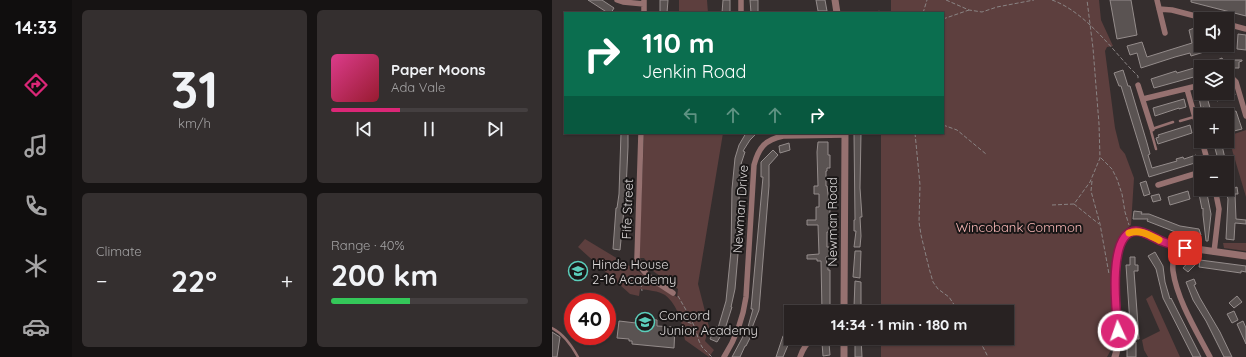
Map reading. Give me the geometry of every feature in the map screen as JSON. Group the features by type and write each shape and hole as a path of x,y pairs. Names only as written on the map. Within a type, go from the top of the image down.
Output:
{"street":[{"path":"617,0 623,2 644,2"},
{"path":"741,0 741,12"},
{"path":"835,0 837,12"},
{"path":"1157,0 1165,33"},
{"path":"1159,9 1172,10 1194,16"},
{"path":"1234,26 1246,29"},
{"path":"1234,80 1236,82 1246,116"},
{"path":"1138,85 1152,129"},
{"path":"1143,99 1194,87"},
{"path":"1187,89 1194,114"},
{"name":"Fife Street","path":"640,134 638,263 653,279 673,293"},
{"name":"Newman Road","path":"844,305 845,134"},
{"name":"Newman Drive","path":"724,357 738,330 746,297 754,164 759,151 767,142 774,138 783,136 845,134"},
{"path":"1158,185 1194,174"},
{"path":"1214,252 1218,209 1216,196"},
{"path":"1115,357 1118,349 1116,279 1119,247 1126,234 1137,231 1144,232 1175,246 1246,256"},
{"path":"1175,246 1173,270 1178,290 1210,357"},
{"path":"800,357 805,345"},
{"path":"844,345 844,357"}],"lane":[{"path":"1180,121 1194,117"},
{"path":"1156,149 1151,134 1152,129 1173,122"},
{"path":"552,328 563,336 578,357"}],"path":[{"path":"923,12 926,0"},
{"path":"946,0 969,10 982,12 997,7 1034,0"},
{"path":"1052,0 1068,7 1090,26 1138,76 1138,85"},
{"path":"1074,204 1092,179 1100,158 1100,124 1094,48 1087,0"},
{"path":"944,19 969,10"},
{"path":"944,125 957,130 986,154"},
{"path":"915,134 920,185 919,222 928,268 933,282 954,305"},
{"path":"1100,158 1112,169 1117,179 1131,232"},
{"path":"1092,179 1091,191 1100,224 1108,273 1116,279"},
{"path":"1052,205 1074,204 1100,224"},
{"path":"640,277 642,290"},
{"path":"673,293 676,293 693,324 702,347 712,357"},
{"path":"682,320 693,324"},
{"path":"981,345 988,357"}],"green space":[{"path":"679,0 707,0 708,12 679,12"},
{"name":"Wincobank Common","path":"891,0 1099,0 1101,20 1113,46 1107,47 1105,51 1115,128 1120,148 1125,154 1134,178 1131,225 1121,234 1117,242 1113,275 1114,328 1112,348 1107,357 881,357 881,345 1014,345 1014,305 881,305 881,134 944,134 944,12 891,12"},
{"path":"1246,130 1246,197 1232,148 1234,148 1234,134"},
{"path":"644,134 723,134 698,284 709,327 705,341 714,350 709,357 685,340 677,310 670,299 665,295 656,292 640,289 639,296 630,294 578,247 585,239 677,297 678,289 653,271 644,258 639,258"},
{"path":"1223,243 1246,243 1246,251 1224,248"},
{"path":"1152,295 1180,357 1148,357 1144,350 1142,340 1160,331 1146,299"}],"building":[{"path":"588,0 602,0 614,8 612,12 606,12"},
{"path":"660,0 668,0 667,12 660,12"},
{"path":"723,0 730,0 730,12 722,12"},
{"path":"750,0 758,0 758,12 751,12"},
{"path":"816,0 825,0 827,11 818,11"},
{"path":"1110,0 1131,0 1137,35 1117,39"},
{"path":"1191,0 1246,0 1246,16 1234,12 1191,2"},
{"path":"1194,28 1194,52 1204,52 1191,56 1190,53 1141,68 1137,53 1130,55 1127,46 1142,42 1147,57 1192,43 1189,30"},
{"path":"1238,34 1246,35 1246,50 1237,49"},
{"path":"1234,60 1242,60 1239,62 1239,68 1234,68"},
{"path":"1194,68 1194,77 1154,88 1151,79 1176,71 1177,73"},
{"path":"1123,70 1128,86 1130,86 1150,154 1148,155 1152,168 1177,161 1176,159 1183,157 1184,159 1196,155 1194,156 1194,163 1149,177 1121,86 1119,86 1114,73"},
{"path":"1184,99 1186,107 1155,116 1153,108"},
{"path":"1199,100 1208,100 1210,108 1201,108"},
{"path":"1236,111 1242,129 1234,131 1234,112"},
{"path":"1190,125 1192,133 1158,144 1156,138 1159,137 1158,135"},
{"path":"621,134 628,134 626,189 620,250 613,249 616,208 619,194"},
{"path":"745,134 756,134 743,151 745,152 741,164 740,174 738,228 739,242 735,289 732,307 725,329 717,342 710,339 716,327 718,328 726,301 731,251 732,189 735,158 739,145"},
{"path":"854,134 861,134 860,188 862,217 860,217 860,247 854,247 856,231 854,231"},
{"path":"818,142 828,142 830,168 827,168 826,171 826,186 830,210 829,232 827,232 829,257 826,257 828,270 830,270 830,305 822,305 821,261 817,261 817,259 807,259 807,255 819,254 818,225 807,225 807,220 816,220 816,207 819,207 819,194 814,194 814,186 818,186"},
{"path":"789,143 790,150 780,153 779,146"},
{"path":"1215,148 1223,148 1224,156 1217,156"},
{"path":"773,150 778,155 769,165 769,186 759,310 750,333 752,334 740,357 732,357 748,327 753,309 751,309 763,177 761,177 761,162"},
{"path":"1146,181 1150,194 1144,196 1140,183"},
{"path":"1234,184 1235,188 1237,187 1238,194 1235,194 1236,219 1246,220 1246,224 1235,223 1234,240 1226,239 1227,196 1234,196"},
{"path":"1188,191 1190,199 1170,205 1168,197"},
{"path":"1159,194 1161,200 1153,202 1151,196"},
{"path":"1199,196 1207,196 1211,214 1208,241 1206,241 1203,208 1202,209"},
{"path":"1134,211 1142,212 1141,214 1149,214 1180,226 1199,229 1201,235 1178,233 1147,221 1148,219 1133,219"},
{"path":"855,251 861,251 860,278 853,277"},
{"path":"1155,252 1163,266 1165,282 1170,299 1171,298 1201,357 1193,357 1163,298 1156,269 1148,256"},
{"path":"1130,257 1135,257 1135,265 1138,265 1138,271 1134,271 1139,339 1131,339 1126,265 1130,265"},
{"path":"1191,259 1196,264 1188,272 1183,268"},
{"path":"1200,260 1246,266 1246,272 1241,271 1241,273 1199,267"},
{"path":"1194,279 1196,284 1194,285 1200,298 1220,332 1232,357 1224,357 1206,321 1193,300 1186,282"},
{"path":"855,281 861,282 861,305 854,305"},
{"path":"1237,296 1242,302 1234,308 1229,303"},
{"path":"1234,311 1238,320 1232,323 1227,314"},
{"path":"636,318 657,320 657,326 675,327 674,348 632,344 632,341 629,341 629,339 617,338 619,321 636,323"},
{"path":"1243,321 1246,328 1246,344 1237,324"},
{"path":"552,332 560,337 557,357 552,357"},
{"path":"784,335 784,345 788,345 783,357 776,357"},
{"path":"1136,342 1136,357 1127,357 1127,343"},
{"path":"822,345 829,345 830,355 823,356"},
{"path":"855,345 861,345 862,357 855,357"}],"slow traffic":[{"path":"1129,233 1137,231 1144,232 1159,240"}],"place":[{"name":"Hinde House 2-16 Academy","path":"578,271"},
{"name":"Concord Junior Academy","path":"645,322"}],"route":[{"path":"1118,331 1116,297 1117,257 1122,239 1126,234 1137,231 1144,232 1163,242 1185,248"}]}
